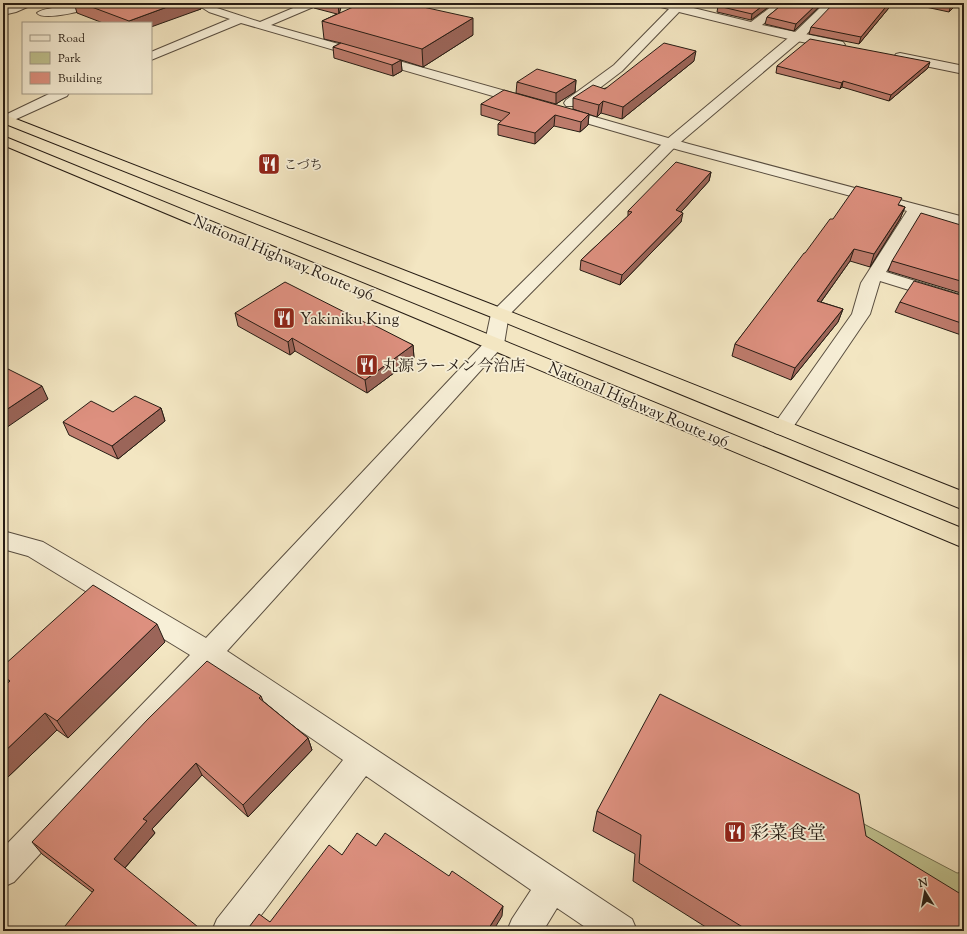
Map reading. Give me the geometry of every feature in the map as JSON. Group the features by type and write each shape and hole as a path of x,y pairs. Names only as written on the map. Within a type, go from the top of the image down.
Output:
{"highway":[{"name":"National Highway Route 196","path":"4,119 500,314 964,501"},
{"name":"National Highway Route 196","path":"3,140 964,539"}],"street":[{"path":"3,12 28,3"},
{"path":"42,13 78,9 97,3"},
{"path":"260,26 314,3"},
{"path":"657,3 797,37 851,48"},
{"path":"754,26 783,3"},
{"path":"3,871 210,653 494,344 500,314 671,143 797,37 831,3"},
{"path":"211,5 260,26 560,110 671,143 964,222"},
{"path":"560,110 594,87 618,68 677,7"},
{"path":"152,56 241,19"},
{"path":"891,56 964,70"},
{"path":"4,119 60,94"},
{"path":"782,428 861,314 870,283 916,209"},
{"path":"876,274 964,302"},
{"path":"3,540 35,548 210,653 620,931"},
{"path":"229,931 363,757"},
{"path":"524,931 552,885"}],"green space":[{"path":"845,814 957,873 964,872 964,908 851,855"}],"building":[{"path":"81,3 178,3 129,21"},
{"path":"362,3 405,3 473,18 422,49 322,21"},
{"path":"722,3 766,3 752,14 718,6"},
{"path":"784,3 818,3 796,24 767,17"},
{"path":"834,3 889,3 861,37 811,27"},
{"path":"940,3 953,3 951,5"},
{"path":"810,39 930,62 891,95 843,81 842,83 777,66"},
{"path":"341,43 401,60 392,65 333,47"},
{"path":"664,43 696,51 623,107 603,101 599,105 573,98 593,85 605,89"},
{"path":"537,69 576,80 556,93 517,82"},
{"path":"504,90 589,114 581,122 555,115 535,133 498,124 510,113 481,104"},
{"path":"676,162 711,172 676,210 683,213 622,275 581,260 632,212 628,211"},
{"path":"856,186 902,198 898,205 905,207 874,254 854,249 817,301 843,309 795,368 735,344 830,219 833,219"},
{"path":"921,213 964,226 964,282 892,261"},
{"path":"914,281 964,296 964,324 900,302"},
{"path":"285,282 413,345 365,380 292,338 288,342 235,313"},
{"path":"6,368 42,386 3,412 3,370"},
{"path":"135,396 161,408 112,446 63,422 91,401 113,412"},
{"path":"93,585 157,624 57,721 45,713 3,753 3,687 10,681 3,676 3,666"},
{"path":"207,661 261,696 259,698 308,738 243,805 196,763 143,819 147,821 114,859 203,931 61,931 94,890 32,842 148,719"},
{"path":"660,694 859,794 866,836 964,896 964,931 749,931 639,863 641,835 597,811"},
{"path":"357,833 376,846 385,833 449,876 452,871 503,906 487,931 246,931 259,914 270,922 329,845 342,855"}],"place":[{"name":"こづち","path":"269,164"},
{"name":"Yakiniku King","path":"284,318"},
{"name":"丸源ラーメン今治店","path":"367,365"},
{"name":"彩菜食堂","path":"735,832"}]}
